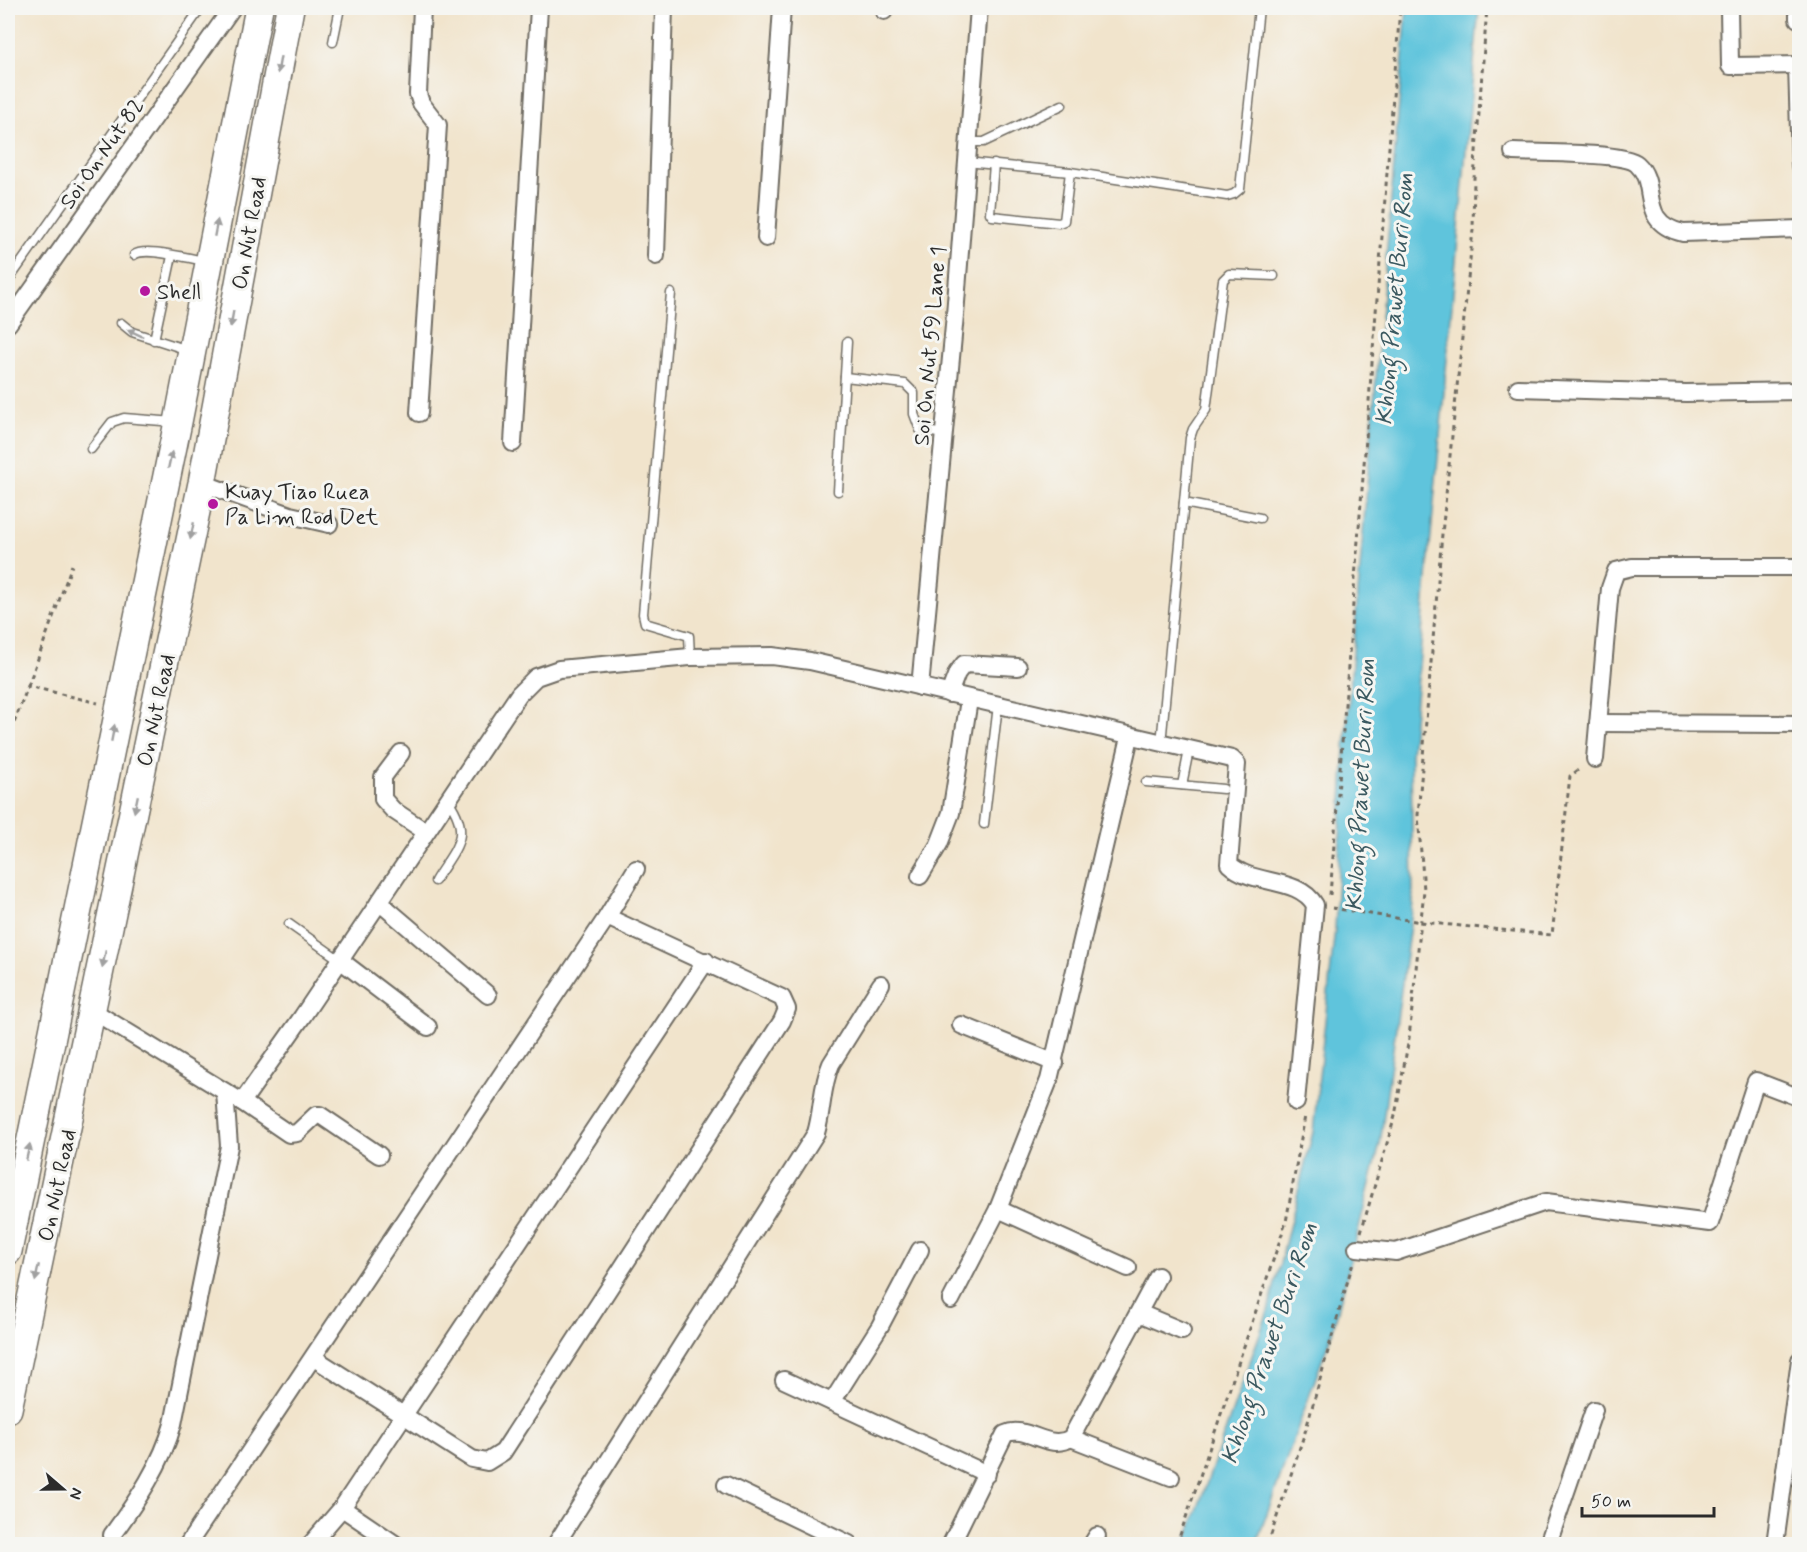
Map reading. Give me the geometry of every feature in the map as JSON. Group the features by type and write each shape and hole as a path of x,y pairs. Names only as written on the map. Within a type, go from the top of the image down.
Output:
{"main road":[{"name":"On Nut Road","path":"8,1251 178,422 259,8"},
{"name":"On Nut Road","path":"8,1409 202,483 290,8"},
{"path":"82,894 116,901"}],"street":[{"name":"Soi On Nut 82","path":"8,324 232,8"},
{"path":"252,8 259,8"},
{"path":"419,413 438,125 421,103 418,94 422,8"},
{"path":"513,444 539,8"},
{"path":"656,256 664,8"},
{"path":"766,238 782,8"},
{"name":"Soi On Nut 59 Lane 1","path":"920,687 944,434 979,8"},
{"path":"1729,8 1730,66 1798,65 1800,166"},
{"path":"1513,152 1615,157 1637,163 1642,171 1656,217 1671,231 1683,233 1800,229"},
{"path":"1518,388 1686,393 1800,391"},
{"path":"202,483 290,515 329,524"},
{"path":"1595,759 1610,588 1616,571 1632,567 1800,567"},
{"path":"242,1102 380,902 519,694 536,677 560,669 690,657 772,656 810,661 1161,745 1232,759 1237,764 1229,864 1238,872 1301,890 1321,910 1301,1107"},
{"path":"949,694 964,664 1018,667"},
{"path":"920,876 939,844 951,813 969,700"},
{"path":"1598,723 1800,724"},
{"path":"951,1300 998,1209 1053,1069 1130,737"},
{"path":"400,753 383,777 381,789 383,799 393,810 426,832"},
{"path":"188,1545 607,917 636,869"},
{"path":"380,902 488,995"},
{"path":"314,1358 472,1459 487,1462 503,1452 782,1021 787,1009 783,998 607,917"},
{"path":"340,960 428,1027"},
{"path":"311,1545 342,1508 706,961"},
{"path":"556,1545 816,1134 825,1077 881,984"},
{"path":"93,1011 242,1102 289,1134 297,1133 316,1115 320,1115 379,1155"},
{"path":"961,1025 1053,1069"},
{"path":"1357,1248 1396,1252 1546,1202 1710,1223 1756,1081 1800,1098"},
{"path":"112,1535 154,1470 167,1444 173,1424 229,1146 225,1092"},
{"path":"998,1209 1128,1268"},
{"path":"832,1402 880,1326 920,1250"},
{"path":"951,1545 1005,1434 1019,1433 1047,1442 1062,1443 1071,1437 1158,1276"},
{"path":"1139,1313 1182,1331"},
{"path":"1774,1545 1800,1360"},
{"path":"784,1380 987,1474"},
{"path":"1548,1545 1594,1410"},
{"path":"1071,1437 1171,1477"},
{"path":"726,1485 849,1545"},
{"path":"342,1508 395,1545"}],"lane":[{"path":"8,281 201,8"},
{"path":"333,42 340,8"},
{"path":"966,162 1070,172 1227,196 1234,194 1240,189 1259,8"},
{"path":"968,142 984,141 1062,105"},
{"path":"994,164 990,213 992,216 1059,224 1064,221 1070,172"},
{"path":"134,255 142,250 209,262"},
{"path":"154,340 172,256"},
{"path":"1161,745 1190,438 1193,429 1206,410 1223,280 1229,274 1274,276"},
{"path":"671,293 643,614 645,623 689,636 690,657"},
{"path":"121,323 132,332 191,351"},
{"path":"838,491 847,342"},
{"path":"845,377 905,384 914,393 914,414 920,430 944,434"},
{"path":"91,449 112,423 124,418 178,422"},
{"path":"1184,503 1260,518"},
{"path":"984,824 998,705"},
{"path":"1182,785 1189,750"},
{"path":"1146,782 1223,789"},
{"path":"435,881 457,844 462,828 460,817 448,800"},
{"path":"288,924 340,960"}],"path":[{"path":"1400,8 1321,910 1552,935 1570,776 1595,759"},
{"path":"1268,1545 1306,1429 1395,1116 1409,1038 1424,890 1418,815 1442,534 1473,230 1474,178 1487,8"},
{"path":"8,739 72,565"},
{"path":"28,686 118,707"},
{"path":"1177,1545 1286,1222 1301,1107"}],"water":[{"name":"Khlong Prawet Buri Rom","path":"1407,8 1479,8 1411,754 1413,903 1380,1144 1333,1330 1256,1544 1185,1544 1268,1311 1313,1132 1335,929 1345,748"}],"place":[{"name":"Shell","path":"145,291"},
{"name":"Kuay Tiao Ruea Pa Lim Rod Det","path":"213,504"}]}
